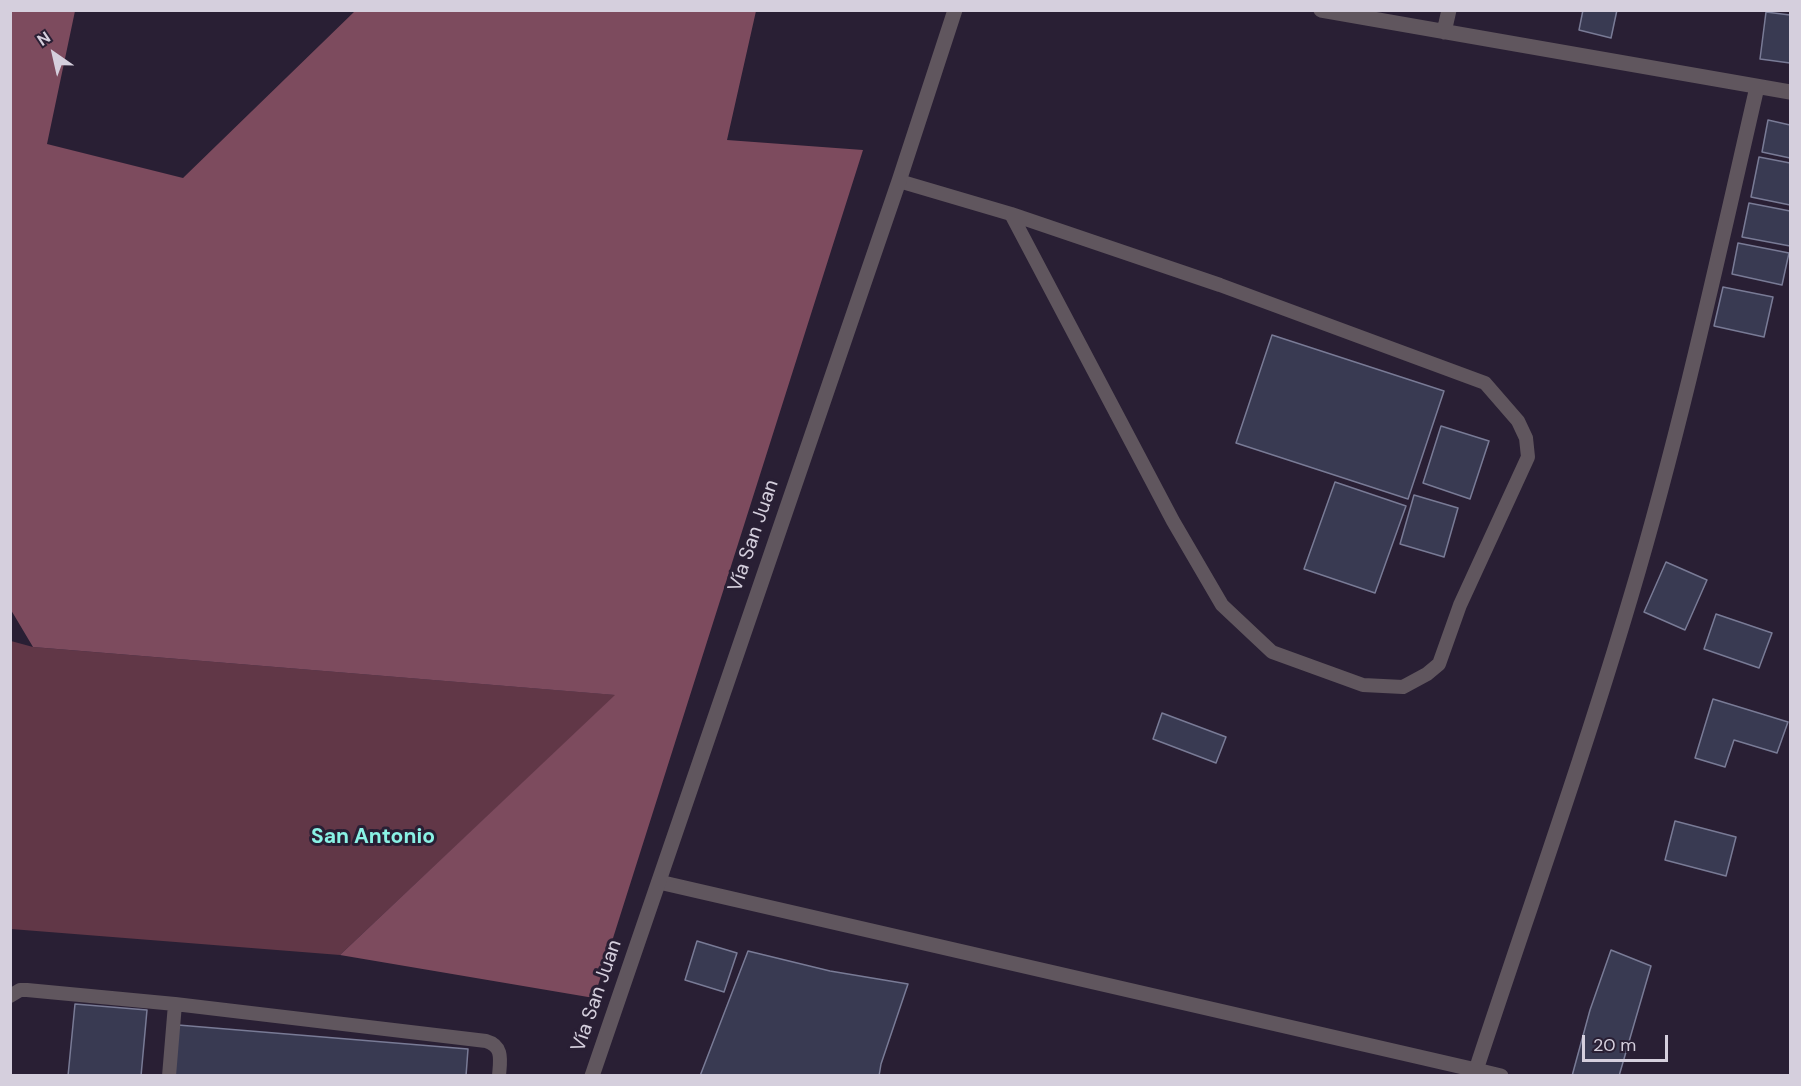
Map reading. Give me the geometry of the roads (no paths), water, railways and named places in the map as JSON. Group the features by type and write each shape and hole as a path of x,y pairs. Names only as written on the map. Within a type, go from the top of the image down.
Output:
{"street":[{"name":"Vía San Juan","path":"592,1076 899,181 955,10"},
{"path":"1321,10 1791,92"},
{"path":"1444,33 1449,10"},
{"path":"1476,1070 1632,595 1685,397 1757,87"},
{"path":"659,882 1501,1076"}],"lane":[{"path":"899,181 1011,214 1220,285 1485,383 1518,421 1526,438 1528,457 1460,605 1439,664 1427,674 1403,687 1363,685 1272,652 1222,605 1173,521 1011,214"},
{"path":"10,996 20,990 27,990 175,1004 486,1041 499,1050 499,1076"},
{"path":"169,1076 175,1004"}],"district":[{"name":"San Antonio","path":"373,837"}]}
